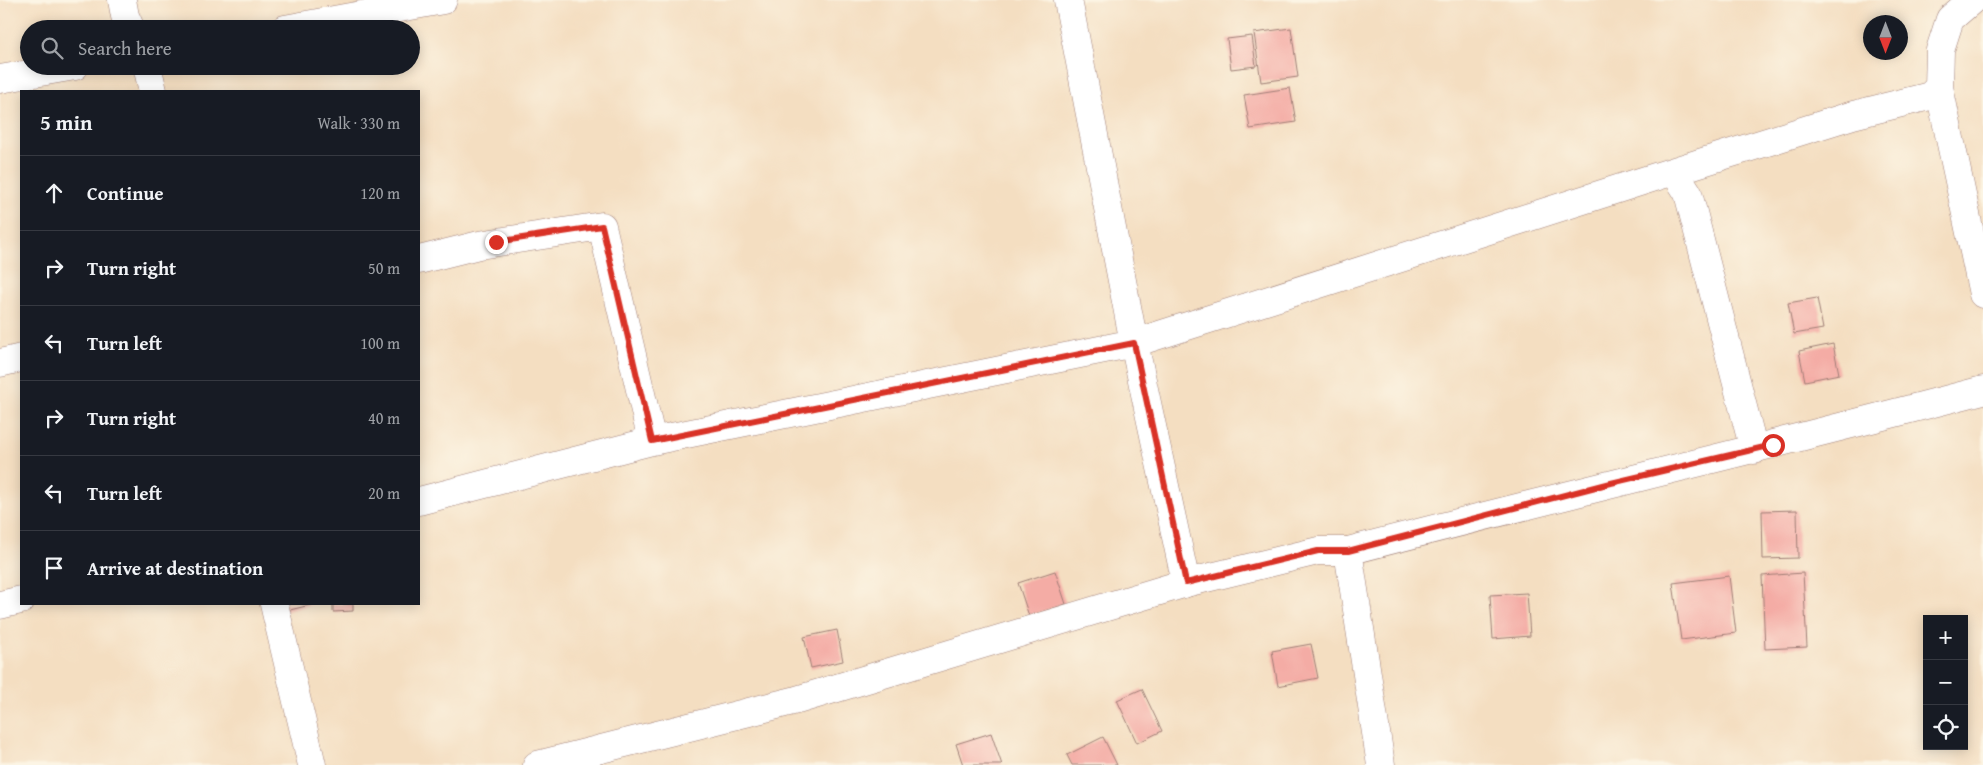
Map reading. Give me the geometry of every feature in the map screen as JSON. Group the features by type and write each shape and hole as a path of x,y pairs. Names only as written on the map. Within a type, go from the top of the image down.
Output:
{"street":[{"path":"122,0 127,20"},
{"path":"334,20 443,0"},
{"path":"1068,0 1134,343 1186,583"},
{"path":"1972,0 1950,19 1940,50 1939,87 1983,294"},
{"path":"0,79 23,75"},
{"path":"149,75 153,90"},
{"path":"420,501 652,441 1134,343 1853,115 1930,96 1939,87"},
{"path":"1674,171 1688,193 1754,450"},
{"path":"420,260 479,245 602,226 652,441"},
{"path":"0,363 20,358"},
{"path":"537,765 797,700 1186,583 1318,551 1348,551 1611,483 1754,450 1983,390"},
{"path":"1348,551 1381,765"},
{"path":"0,605 20,600"},
{"path":"274,605 312,765"}],"building":[{"path":"1291,28 1298,77 1261,82 1254,33"},
{"path":"1252,36 1256,66 1231,69 1227,39"},
{"path":"1290,88 1296,122 1250,129 1244,95"},
{"path":"1817,298 1823,329 1794,334 1788,303"},
{"path":"1833,344 1839,374 1805,381 1799,351"},
{"path":"1797,510 1798,558 1763,559 1762,511"},
{"path":"1055,571 1066,604 1029,616 1018,583"},
{"path":"1803,573 1807,647 1765,649 1762,576"},
{"path":"1729,576 1736,633 1681,640 1673,583"},
{"path":"1527,593 1530,636 1493,639 1490,595"},
{"path":"267,605 310,605 270,615"},
{"path":"333,605 353,605 353,611 333,612"},
{"path":"837,630 843,661 811,668 804,637"},
{"path":"1311,644 1318,678 1278,686 1272,651"},
{"path":"1142,689 1162,731 1137,743 1117,700"},
{"path":"991,733 1002,765 963,765 956,744"},
{"path":"1103,737 1117,765 1072,765 1067,755"}],"route":[{"path":"496,242 602,226 652,441 1134,343 1186,583 1318,551 1348,551 1611,483 1773,445"}]}
